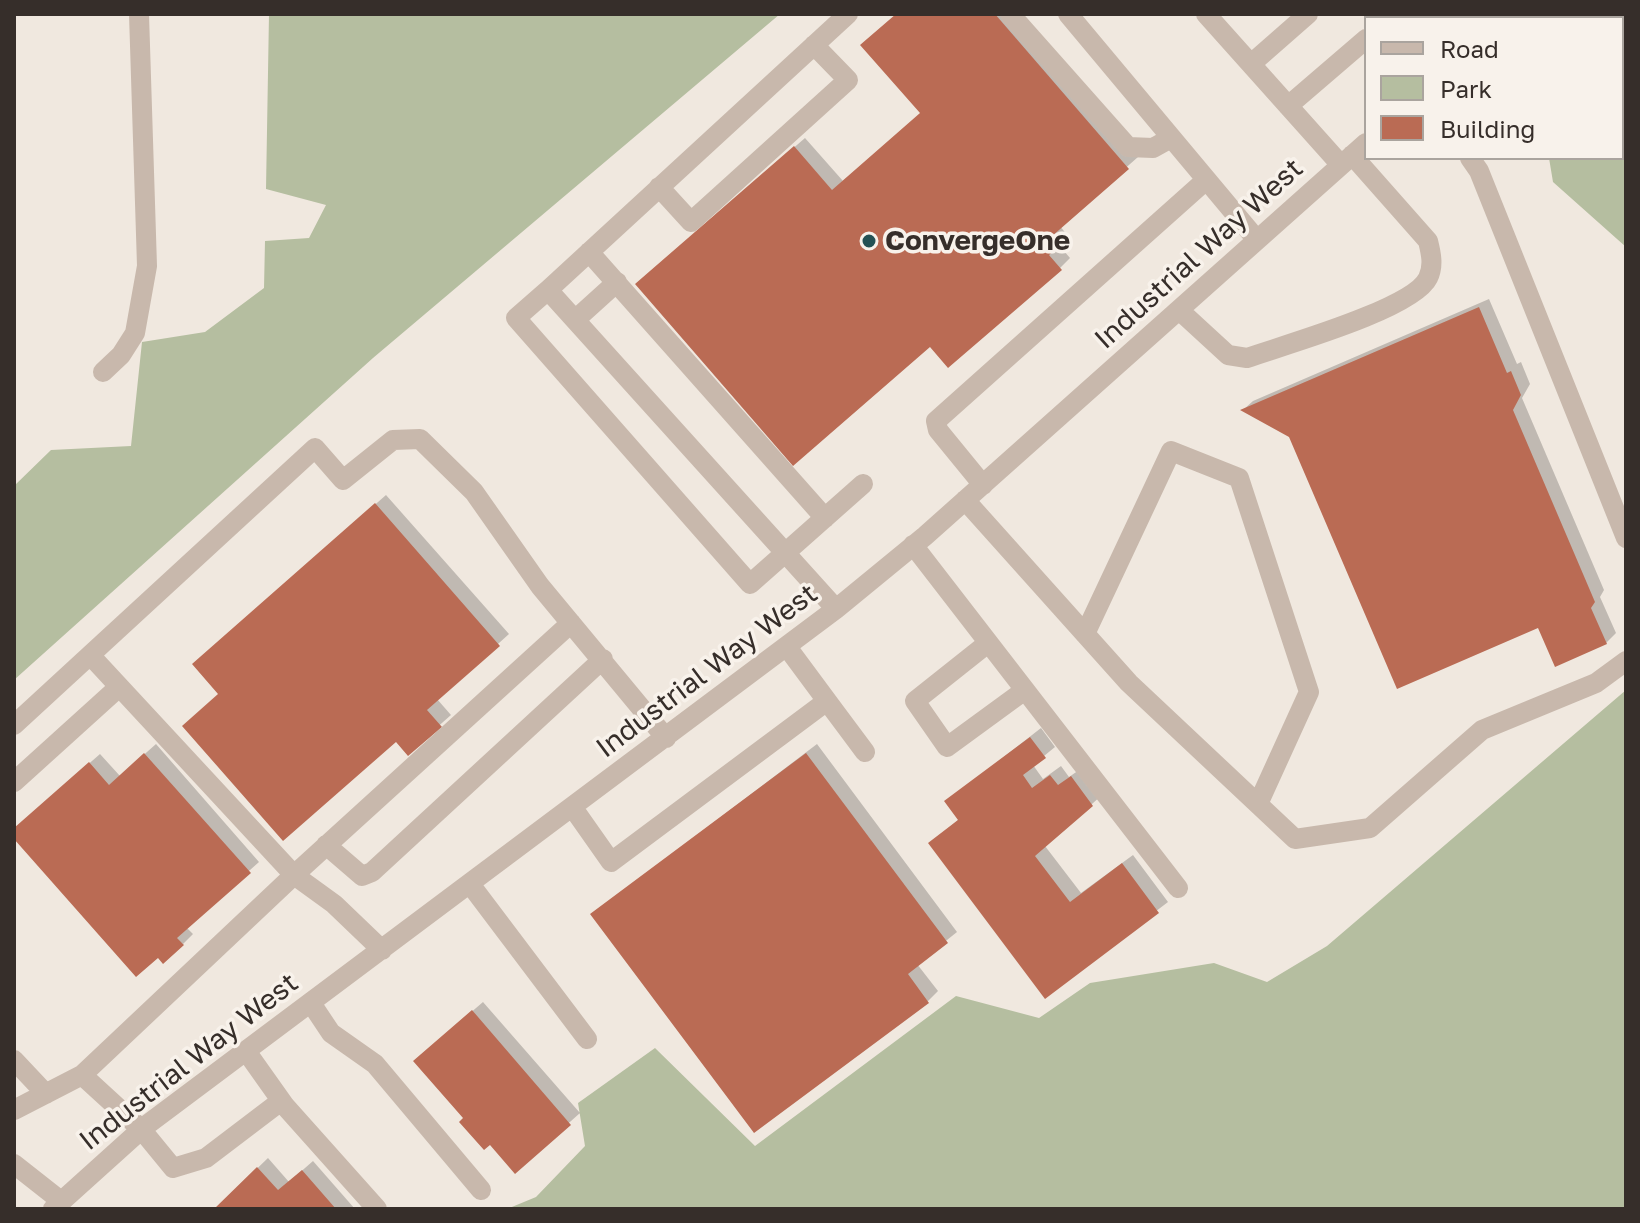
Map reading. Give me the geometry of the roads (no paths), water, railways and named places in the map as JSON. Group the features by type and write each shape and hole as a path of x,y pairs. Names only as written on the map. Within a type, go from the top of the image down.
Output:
{"street":[{"path":"103,372 121,355 135,333 147,266 139,14"},
{"path":"848,14 516,318 750,584 863,484"},
{"path":"1010,14 1128,147 1153,148 1171,138"},
{"path":"1068,14 1257,240"},
{"path":"1179,310 1228,355 1247,358 1414,295 1428,277 1432,256 1428,241 1353,155 1288,106 1206,14"},
{"path":"1251,64 1308,14"},
{"path":"1288,106 1364,41"},
{"path":"659,187 691,222 848,80 814,45"},
{"name":"Industrial Way West","path":"57,1205 141,1129 836,609 983,485 1353,155"},
{"path":"1471,160 1479,171 1626,538"},
{"path":"983,485 938,430 936,421 1206,180"},
{"path":"589,252 825,518"},
{"path":"575,320 617,282"},
{"path":"548,290 836,609"},
{"path":"14,725 315,448 343,480 393,440 420,439 474,492 540,586 666,738"},
{"path":"1085,634 1171,451 1239,478 1309,692 1258,804"},
{"path":"965,500 1129,683 1295,839 1370,828 1482,730 1596,683 1626,661"},
{"path":"913,545 1178,888"},
{"path":"14,1110 82,1075 326,845 571,623"},
{"path":"988,643 915,701 947,747 1025,690"},
{"path":"787,647 865,752"},
{"path":"90,655 294,875 334,904 382,950"},
{"path":"326,845 354,872 362,876 372,872 603,659"},
{"path":"14,782 119,687"},
{"path":"573,808 611,862 827,701"},
{"path":"470,884 587,1039"},
{"path":"311,1003 331,1033 375,1064 481,1190"},
{"path":"246,1051 281,1101 377,1209"},
{"path":"14,1060 46,1094"},
{"path":"82,1075 141,1129 173,1168 206,1158 281,1101"},
{"path":"14,1164 57,1205"}],"place":[{"name":"ConvergeOne","path":"869,241"}]}
